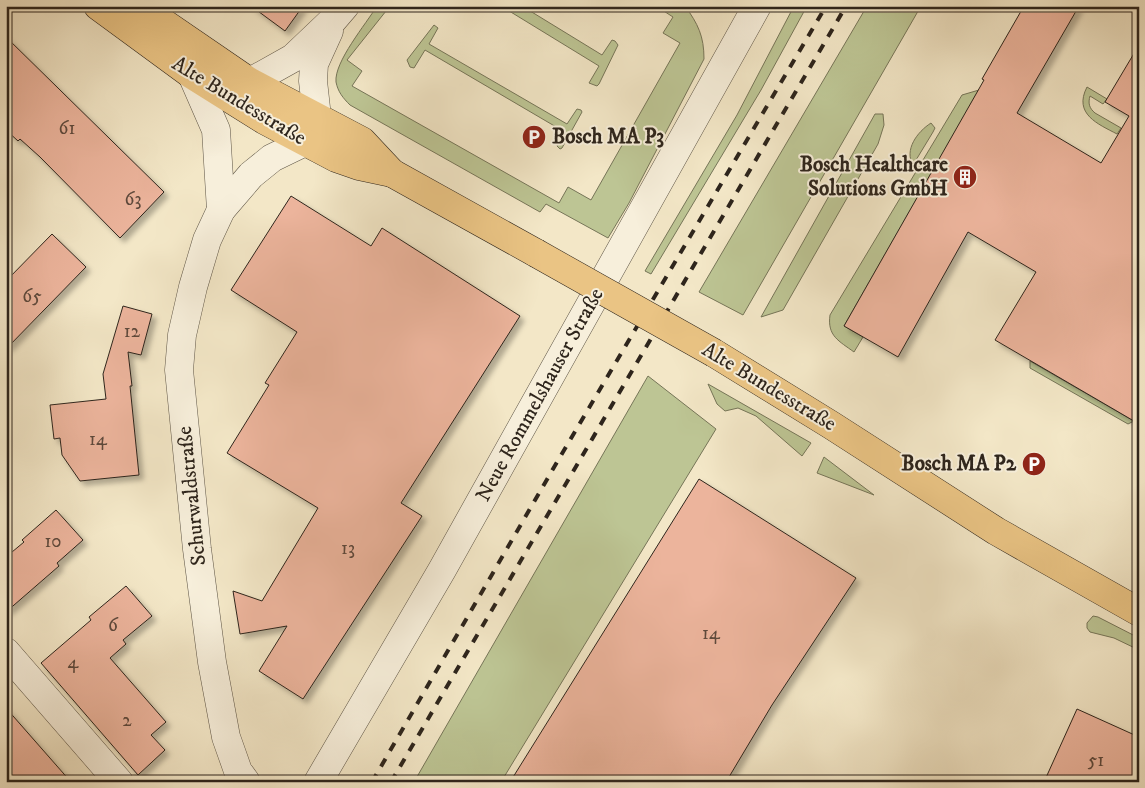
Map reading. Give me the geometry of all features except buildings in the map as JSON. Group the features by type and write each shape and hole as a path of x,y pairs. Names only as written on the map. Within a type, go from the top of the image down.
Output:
{"main road":[{"name":"Alte Bundesstraße","path":"98,6 192,75 264,120 336,158 392,173 714,353 831,424 996,531 1139,612"},
{"name":"Alte Bundesstraße","path":"139,6 250,82 362,141 392,173"}],"street":[{"name":"Neue Rommelshauser Straße","path":"318,782 447,561 755,7"},
{"path":"250,82 292,58 339,13"},
{"path":"317,117 313,81 314,64 339,13"},
{"name":"Schurwaldstraße","path":"192,75 216,130 221,210"},
{"name":"Schurwaldstraße","path":"246,782 238,771 226,737 212,662 197,549 179,370 182,336 193,287 207,240 221,210 251,175 272,158 305,142"},
{"path":"6,652 119,782"}],"green space":[{"path":"377,6 390,6 347,60 362,71 352,86 559,203 568,187 591,200 680,43 663,33 673,17 656,6 685,6 699,31 703,44 704,59 629,203 608,238 546,204 540,212 350,105 338,89 336,82 337,74 345,54"},
{"path":"501,6 522,6 602,55 612,40 615,41 618,45 599,84 597,86 589,83 599,66"},
{"path":"794,6 807,6 761,90 651,274 645,271 737,115"},
{"path":"867,6 921,6 743,315 699,292"},
{"path":"434,25 438,28 429,44 567,124 577,109 581,110 582,112 562,148 560,149 557,146 563,131 425,50 414,68 410,67 407,60"},
{"path":"1087,87 1107,99 1103,104 1090,96 1091,109 1121,128 1117,134 1095,122 1085,111 1083,96"},
{"path":"979,90 844,326 863,337 854,352 832,333 830,315 962,95"},
{"path":"875,114 883,114 884,125 878,144 783,310 761,317"},
{"path":"931,123 935,128 913,165 910,153 913,142 921,131"},
{"path":"1030,361 1134,421 1128,424 1030,368"},
{"path":"648,376 716,429 501,782 414,782"},
{"path":"708,384 811,443 802,456 756,416 738,408 725,411 717,404"},
{"path":"824,457 874,495 817,473"},
{"path":"1093,616 1139,638 1139,650 1114,638 1090,632 1087,628 1087,623"}],"railway":[{"path":"372,782 553,469 826,6"},
{"path":"391,782 846,6"}],"place":[{"name":"Bosch MA P3","path":"534,137"},
{"name":"Bosch Healthcare Solutions GmbH","path":"965,177"},
{"name":"Bosch MA P2","path":"1034,464"}]}
